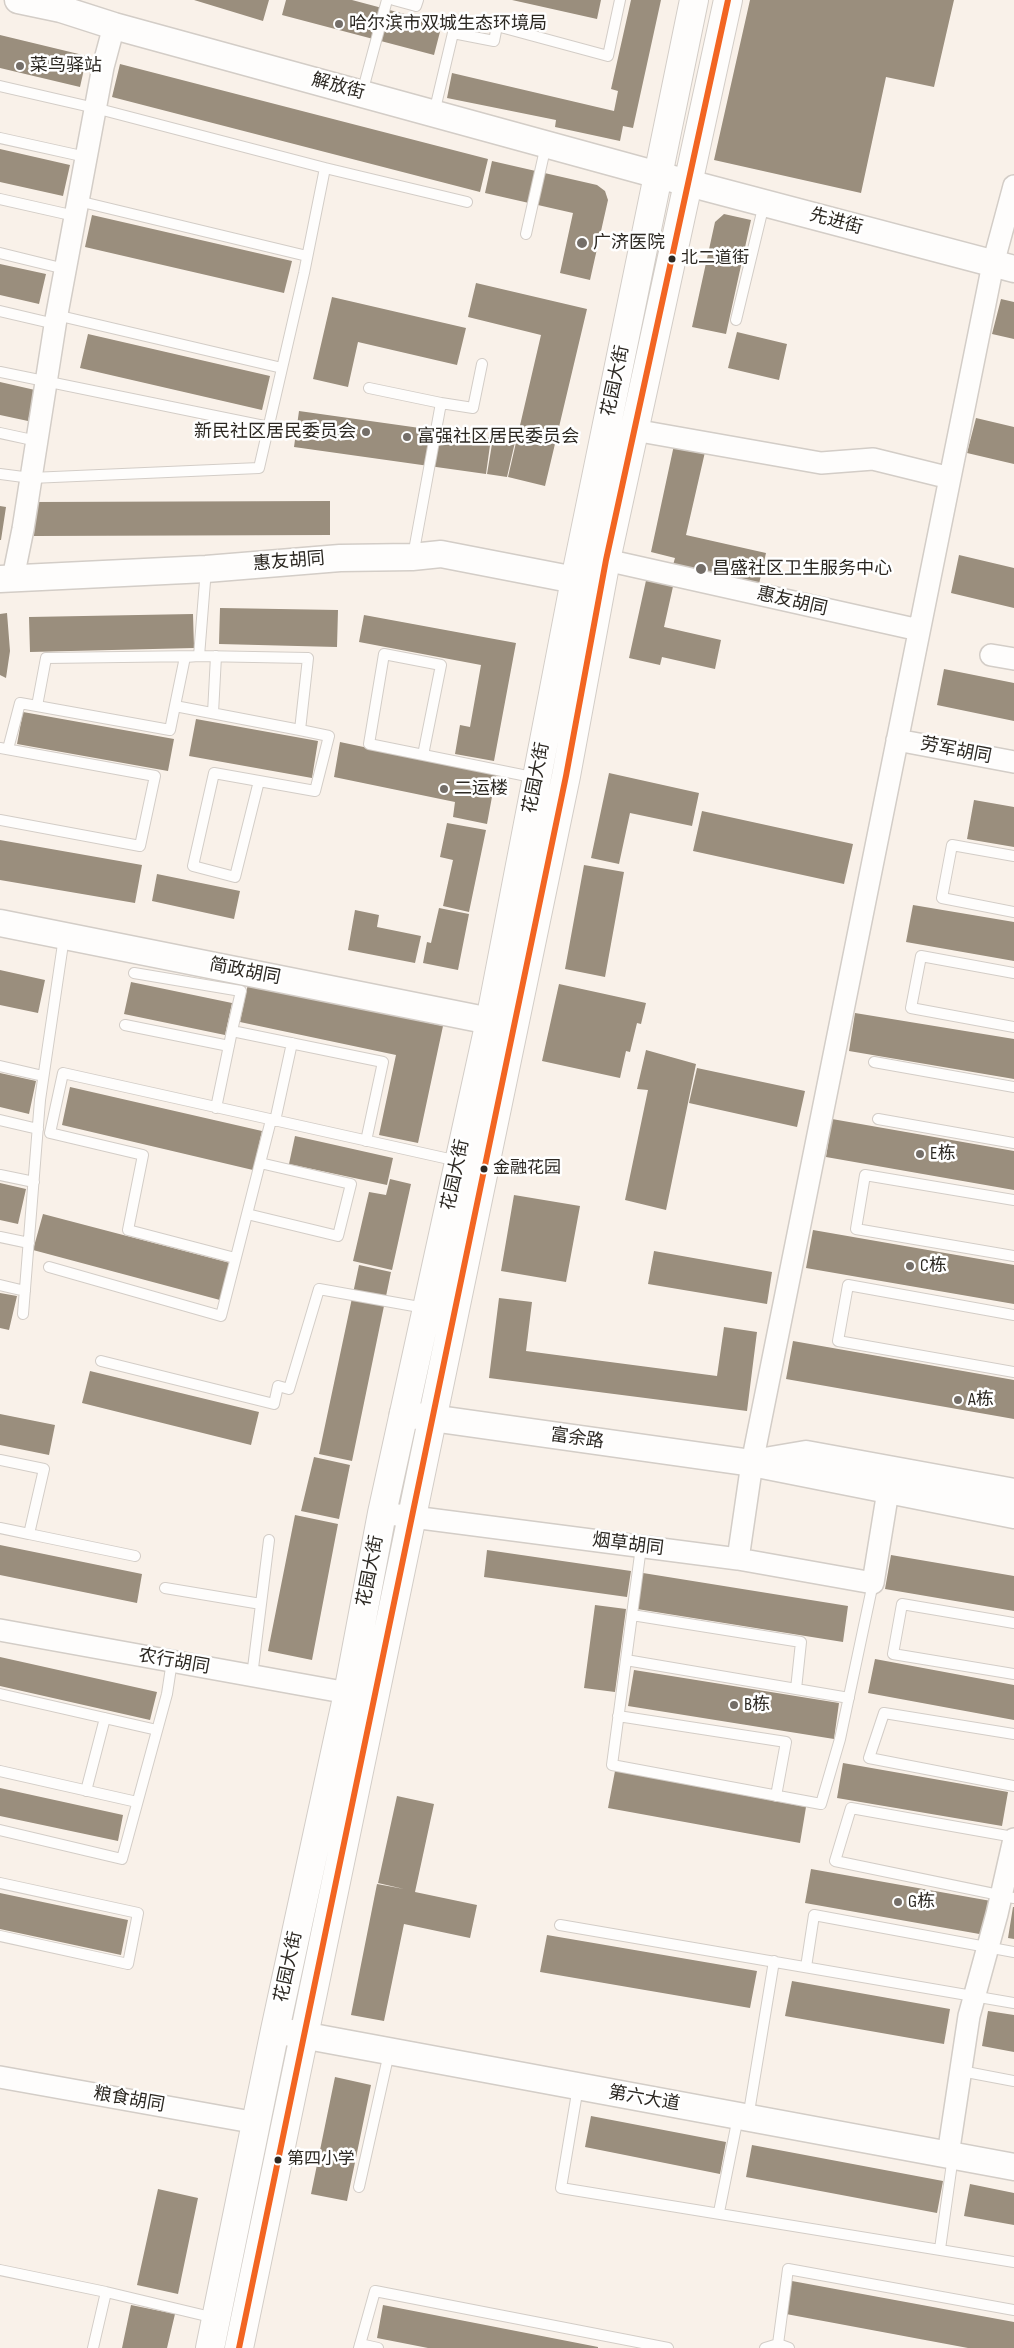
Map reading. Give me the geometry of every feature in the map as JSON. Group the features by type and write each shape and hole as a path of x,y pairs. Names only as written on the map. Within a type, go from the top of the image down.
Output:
{"main road":[{"name":"花园大街","path":"210,2348 275,2030 348,1693 382,1513 490,1021 575,580 694,0"},
{"name":"花园大街","path":"239,2348 566,776 606,560 728,0"}],"street":[{"name":"解放街","path":"18,0 63,5 114,26 658,175"},
{"path":"7,578 31,478 76,208 103,67 114,26"},
{"name":"先进街","path":"658,175 1003,267"},
{"path":"738,1560 752,1463 919,630 950,478 1003,267 1014,186"},
{"path":"634,430 821,463 873,459 950,478"},
{"name":"惠友胡同","path":"7,578 206,570 340,558 412,557 441,554 575,580"},
{"name":"惠友胡同","path":"606,560 919,630"},
{"path":"991,655 1014,659"},
{"name":"劳军胡同","path":"898,740 1014,762"},
{"name":"简政胡同","path":"0,923 490,1021"},
{"name":"富余路","path":"403,1414 752,1463 1014,1515"},
{"name":"富余路","path":"752,1463 806,1454 1014,1492"},
{"path":"873,1582 888,1491"},
{"name":"烟草胡同","path":"382,1513 738,1560 873,1582"},
{"name":"农行胡同","path":"0,1630 348,1693"},
{"path":"951,2156 969,2016 988,1947 1007,1896 1014,1838"},
{"name":"第六大道","path":"275,2030 1014,2167"},
{"name":"粮食胡同","path":"0,2077 257,2124"}],"lane":[{"path":"362,94 387,0"},
{"path":"394,0 416,6 418,0"},
{"path":"434,114 453,32 494,41 497,26 608,56 620,0"},
{"path":"0,86 95,108 325,168 467,202"},
{"path":"0,138 86,157"},
{"path":"526,234 546,145"},
{"path":"0,474 31,478 259,468 325,168"},
{"path":"0,199 76,208 307,256"},
{"path":"736,320 764,203"},
{"path":"0,253 65,269"},
{"path":"0,311 56,319 282,368"},
{"path":"369,388 474,408 482,364"},
{"path":"0,372 268,427"},
{"path":"412,557 441,403"},
{"path":"0,433 37,441"},
{"path":"199,656 206,570"},
{"path":"423,755 441,665 384,654 369,744 423,755 538,778"},
{"path":"0,820 140,846 155,776 4,748 20,703 170,730 185,656"},
{"path":"213,713 216,656"},
{"path":"37,706 46,658 216,656 308,658 300,730"},
{"path":"175,706 329,736 315,792 214,772 193,866 235,876 259,781"},
{"path":"1014,856 952,845 942,898 1014,912"},
{"path":"23,1314 43,1076 64,936"},
{"path":"1014,973 921,956 912,1008 1014,1027"},
{"path":"134,973 241,991 216,1108"},
{"path":"125,1025 229,1046"},
{"path":"232,1031 383,1062 366,1141"},
{"path":"49,1267 220,1316 292,1043"},
{"path":"874,1062 1014,1087"},
{"path":"0,1066 43,1076"},
{"path":"235,1258 128,1230 142,1155 50,1133 63,1074 459,1161"},
{"path":"878,1119 1014,1143"},
{"path":"0,1120 38,1129"},
{"path":"247,1214 338,1236 351,1184 260,1163"},
{"path":"0,1175 34,1182"},
{"path":"1014,1200 865,1175 856,1229 1014,1256"},
{"path":"0,1237 29,1244"},
{"path":"0,1285 25,1291"},
{"path":"1014,1315 848,1285 838,1341 1014,1372"},
{"path":"101,1361 274,1404 278,1386 289,1389 319,1289 426,1309"},
{"path":"0,1460 44,1469 29,1534"},
{"path":"0,1528 135,1556"},
{"path":"252,1676 269,1540"},
{"path":"641,1547 612,1765 821,1804 840,1739 873,1582"},
{"path":"165,1588 261,1604"},
{"path":"1014,1623 902,1604 893,1654 1014,1674"},
{"path":"632,1615 802,1642 796,1689"},
{"path":"626,1660 849,1698"},
{"path":"0,1830 122,1859 167,1694 172,1661"},
{"path":"0,1694 157,1730"},
{"path":"1014,1734 884,1713 869,1758 1014,1786"},
{"path":"618,1716 786,1742 776,1796"},
{"path":"86,1791 106,1718"},
{"path":"0,1771 137,1802"},
{"path":"1007,1896 835,1861 851,1808 1014,1838"},
{"path":"0,1883 138,1913 128,1964 0,1936"},
{"path":"806,1967 814,1915 1014,1952"},
{"path":"560,1925 1014,2003"},
{"path":"719,2212 743,2117 774,1961"},
{"path":"359,2187 389,2052"},
{"path":"961,2071 1014,2081"},
{"path":"578,2087 561,2188 719,2212 1014,2262"},
{"path":"940,2249 951,2156"},
{"path":"765,2348 784,2346 788,2269 1014,2310"},
{"path":"0,2270 106,2292 216,2318"},
{"path":"378,2348 359,2346 375,2291 668,2348"},
{"path":"93,2348 106,2292"}],"building":[{"path":"194,0 269,0 263,21"},
{"path":"286,0 352,0 442,24 434,55 282,15"},
{"path":"512,0 601,0 597,19"},
{"path":"631,0 661,0 633,128 623,126 620,141 555,127 556,120 447,98 452,73 614,111 618,91 611,89"},
{"path":"750,0 954,0 934,87 886,77 861,193 714,160"},
{"path":"0,35 87,56 80,87 0,68"},
{"path":"120,64 488,159 480,192 112,97"},
{"path":"0,149 70,165 63,196 0,182"},
{"name":"广济医院","path":"492,161 597,185 605,191 608,200 590,280 560,273 573,213 485,193"},
{"path":"724,214 751,220 726,334 692,327 715,222"},
{"path":"92,215 292,261 284,293 85,247"},
{"path":"0,264 46,274 39,304 0,295"},
{"path":"476,283 587,309 545,486 508,477 541,335 468,317"},
{"path":"332,297 466,328 457,365 358,342 348,387 313,379"},
{"path":"1001,299 1014,302 1014,339 992,334"},
{"path":"737,332 787,344 779,380 728,368"},
{"path":"88,334 270,376 262,410 80,368"},
{"path":"0,382 35,390 28,421 0,415"},
{"path":"299,411 491,438 486,474 294,447"},
{"path":"976,418 1014,427 1014,464 967,453"},
{"path":"493,438 515,442 507,477 487,474"},
{"path":"674,445 705,452 686,535 766,553 759,584 673,565 675,558 651,552"},
{"path":"330,501 330,535 34,536 34,502"},
{"path":"0,506 6,507 1,540 0,540"},
{"path":"959,555 1014,568 1014,608 951,593"},
{"path":"647,576 674,582 664,627 721,640 715,669 662,657 660,665 629,658"},
{"path":"220,608 338,610 337,647 219,644"},
{"path":"7,613 10,651 6,678 0,675 0,614"},
{"path":"193,614 194,648 30,652 29,617"},
{"path":"364,615 516,643 494,761 455,754 460,725 470,727 481,665 359,642"},
{"path":"944,669 1014,683 1014,721 937,705"},
{"path":"23,712 174,739 168,771 17,744"},
{"path":"196,719 318,741 312,778 189,756"},
{"name":"二运楼","path":"340,742 496,775 487,824 453,817 455,802 334,777"},
{"path":"609,773 699,793 692,826 630,813 619,864 591,858"},
{"path":"974,800 1014,807 1014,847 967,839"},
{"path":"702,811 853,844 844,884 693,851"},
{"path":"447,823 486,830 469,912 443,906 453,860 440,857"},
{"path":"0,840 142,865 135,903 0,880"},
{"path":"584,865 624,872 605,977 565,969"},
{"path":"157,874 240,891 234,919 152,901"},
{"path":"913,905 1014,922 1014,961 906,942"},
{"path":"439,908 469,914 458,970 423,963 427,942 431,943"},
{"path":"355,910 379,915 377,927 421,936 415,963 348,950"},
{"path":"0,970 45,980 38,1013 0,1005"},
{"path":"131,982 232,1003 225,1035 124,1014"},
{"path":"248,984 443,1026 418,1143 379,1135 396,1055 240,1022"},
{"path":"559,984 646,1003 641,1024 637,1023 630,1052 626,1051 620,1078 542,1061"},
{"path":"855,1013 1014,1039 1014,1079 849,1051"},
{"path":"646,1050 696,1064 666,1210 625,1200 648,1090 637,1089"},
{"path":"697,1068 805,1091 797,1127 689,1103"},
{"path":"0,1073 36,1081 29,1114 0,1107"},
{"path":"70,1087 262,1131 253,1170 62,1125"},
{"name":"E栋","path":"832,1119 1014,1151 1014,1190 826,1157"},
{"path":"295,1136 393,1158 387,1185 289,1164"},
{"path":"390,1179 411,1184 392,1270 353,1261 369,1192 386,1195"},
{"path":"0,1183 26,1189 18,1224 0,1220"},
{"path":"514,1195 580,1206 566,1282 501,1271"},
{"path":"43,1214 230,1263 220,1300 33,1250"},
{"name":"C栋","path":"813,1230 1014,1265 1014,1304 806,1268"},
{"path":"654,1251 772,1272 767,1304 648,1284"},
{"path":"359,1265 391,1272 352,1461 319,1454"},
{"path":"0,1293 17,1296 9,1330 0,1328"},
{"path":"499,1298 532,1302 526,1351 717,1376 724,1327 757,1332 747,1411 489,1378"},
{"name":"A栋","path":"793,1341 1014,1380 1014,1419 786,1379"},
{"path":"90,1371 259,1412 251,1445 82,1403"},
{"path":"0,1414 55,1425 49,1455 0,1445"},
{"path":"314,1457 350,1465 339,1519 301,1511"},
{"path":"295,1515 338,1524 312,1660 268,1651"},
{"path":"0,1545 142,1574 137,1603 0,1575"},
{"path":"487,1550 631,1571 627,1597 484,1577"},
{"path":"891,1555 1014,1576 1014,1611 885,1589"},
{"path":"643,1573 848,1606 843,1642 637,1609"},
{"path":"595,1605 626,1609 615,1692 584,1688"},
{"path":"0,1657 157,1692 150,1720 0,1686"},
{"path":"875,1659 1014,1685 1014,1720 868,1693"},
{"name":"B栋","path":"634,1670 839,1703 834,1739 628,1706"},
{"path":"843,1763 1008,1792 1002,1826 837,1798"},
{"path":"615,1771 806,1807 800,1843 608,1808"},
{"path":"0,1788 123,1815 118,1841 0,1816"},
{"path":"397,1796 434,1804 415,1892 477,1905 470,1938 404,1924 384,2021 351,2015 377,1884 404,1889 378,1883"},
{"name":"G栋","path":"811,1869 991,1901 985,1935 805,1903"},
{"path":"0,1893 128,1920 121,1955 0,1929"},
{"path":"1014,1907 1014,1939 1008,1938"},
{"path":"547,1935 757,1971 750,2008 540,1972"},
{"path":"792,1981 950,2009 944,2044 785,2016"},
{"path":"988,2011 1014,2015 1014,2052 982,2046"},
{"path":"335,2077 371,2085 347,2201 311,2194"},
{"path":"591,2116 726,2142 720,2174 585,2147"},
{"path":"752,2145 943,2181 937,2213 746,2177"},
{"path":"970,2184 1014,2193 1014,2225 964,2216"},
{"path":"158,2189 198,2198 178,2294 137,2285"},
{"path":"792,2281 1014,2322 1014,2348 968,2348 786,2314"},
{"path":"131,2305 175,2314 167,2348 122,2348"},
{"path":"383,2305 598,2348 428,2348 377,2338"}],"transit line":[{"path":"239,2348 566,776 606,560 728,0"}],"place":[{"name":"哈尔滨市双城生态环境局","path":"339,24"},
{"name":"菜鸟驿站","path":"20,66"},
{"name":"广济医院","path":"582,243"},
{"name":"北二道街","path":"672,259"},
{"name":"新民社区居民委员会","path":"366,432"},
{"name":"富强社区居民委员会","path":"407,437"},
{"name":"昌盛社区卫生服务中心","path":"701,569"},
{"name":"二运楼","path":"444,789"},
{"name":"E栋","path":"920,1154"},
{"name":"金融花园","path":"484,1169"},
{"name":"C栋","path":"910,1266"},
{"name":"A栋","path":"958,1400"},
{"name":"B栋","path":"734,1705"},
{"name":"G栋","path":"898,1902"},
{"name":"第四小学","path":"278,2160"}]}
